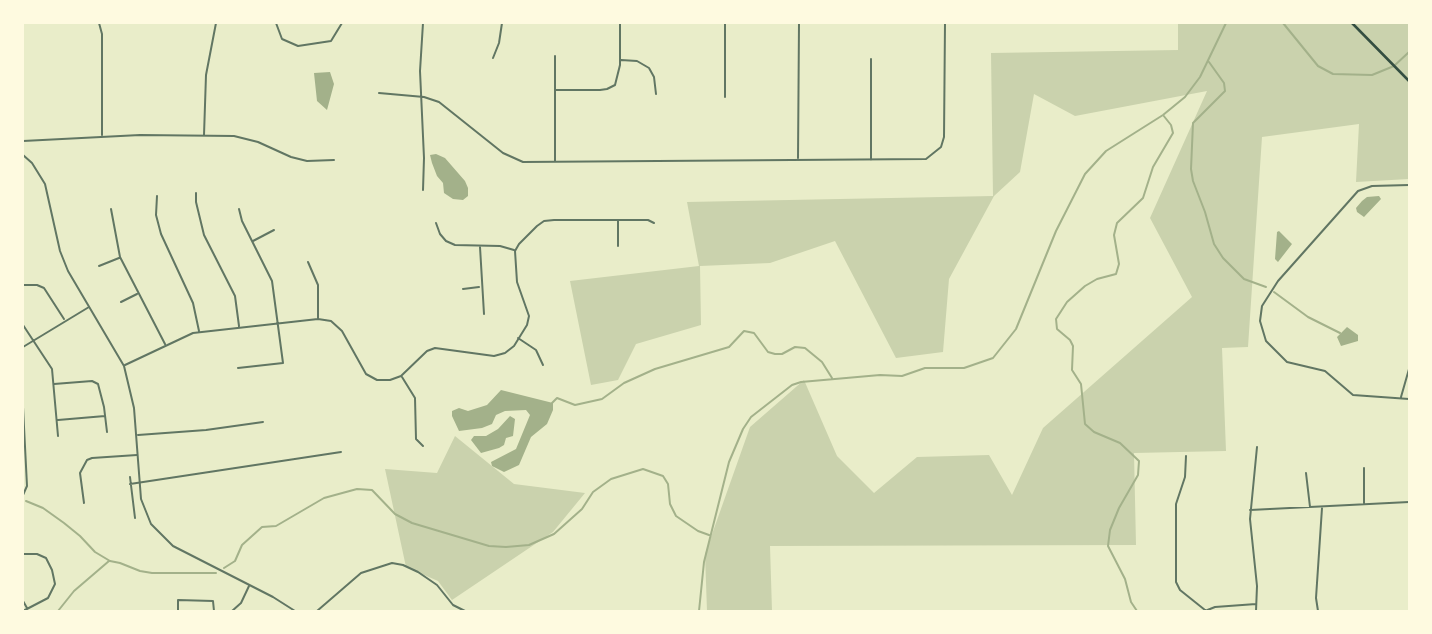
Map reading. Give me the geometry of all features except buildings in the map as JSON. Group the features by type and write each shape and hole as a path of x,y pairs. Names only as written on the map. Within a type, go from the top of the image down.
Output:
{"main road":[{"path":"1352,23 1409,80"}],"street":[{"path":"99,23 103,41 102,136"},
{"path":"204,136 206,75 216,23"},
{"path":"276,23 282,39 298,46 331,41 342,23"},
{"path":"423,23 420,51 423,190"},
{"path":"493,58 502,23"},
{"path":"555,90 600,90 611,88 617,82 620,23"},
{"path":"725,23 725,97"},
{"path":"798,159 799,23"},
{"path":"379,93 421,97 439,102 511,158 523,162 926,159 943,143 945,23"},
{"path":"555,57 555,161"},
{"path":"871,59 871,161"},
{"path":"620,60 637,61 649,68 654,77 656,94"},
{"path":"23,141 102,136 245,138 304,160 334,160"},
{"path":"23,155 32,163 45,184 62,257 124,366 132,395 139,483 145,512 156,532 167,541 295,611"},
{"path":"1409,185 1372,186 1358,191 1278,281 1264,301 1260,316 1261,331 1266,341 1287,362 1325,372 1353,395 1409,399"},
{"path":"196,193 204,235 235,296 239,327"},
{"path":"156,195 160,234 193,303 199,332"},
{"path":"111,209 120,257 166,345"},
{"path":"238,368 283,363 272,281 242,221 239,209"},
{"path":"618,220 618,246"},
{"path":"124,366 199,332 318,319 331,321 342,331 366,374 377,380 390,380 401,376 427,351 435,348 494,356 505,353 527,325 529,316 517,282 516,251 519,244 544,221 648,220 654,223"},
{"path":"436,223 446,241 456,245 499,247 516,251"},
{"path":"253,241 274,230"},
{"path":"480,246 484,314"},
{"path":"99,266 120,257"},
{"path":"308,262 318,285 318,319"},
{"path":"23,285 37,285 44,289 65,320"},
{"path":"463,289 481,286"},
{"path":"121,302 138,293"},
{"path":"23,347 89,306"},
{"path":"23,325 52,369 58,436"},
{"path":"518,338 536,350 543,365"},
{"path":"1401,397 1409,364"},
{"path":"401,376 415,398 416,439 423,446"},
{"path":"54,384 98,384 107,432"},
{"path":"23,407 27,486 23,495"},
{"path":"57,420 105,416"},
{"path":"137,435 206,430 263,422"},
{"path":"1256,611 1257,586 1250,510 1257,447"},
{"path":"130,484 341,452"},
{"path":"84,503 80,473 87,460 138,455"},
{"path":"1186,456 1185,477 1176,504 1176,582 1180,590 1205,610 1221,606 1256,604"},
{"path":"1364,468 1364,504"},
{"path":"1306,473 1310,508"},
{"path":"130,477 135,518"},
{"path":"1250,510 1409,502"},
{"path":"1318,611 1316,598 1322,507"},
{"path":"23,554 37,554 46,558 55,579 51,595 23,611"},
{"path":"317,611 361,573 392,564 418,572 437,585 453,605 465,611"},
{"path":"232,611 241,603 250,586"},
{"path":"178,611 178,600 213,601 214,611"},
{"path":"23,601 27,609"}],"shaded area":[{"path":"1178,23 1409,23 1409,179 1356,182 1359,124 1262,137 1248,347 1222,348 1226,451 1134,453 1136,545 770,546 772,611 707,611 705,554 750,427 804,380 837,456 874,493 917,457 989,455 1012,495 1043,428 1192,297 1150,218 1207,91 1075,116 1034,94 1020,172 994,196 949,279 943,352 896,358 835,241 770,263 700,266 701,325 636,344 618,380 591,385 570,281 699,266 687,202 993,196 991,53 1178,50"},
{"path":"330,72 334,84 327,110 317,101 314,73"},
{"path":"436,154 445,158 465,181 468,196 463,200 453,199 444,193 443,183 437,176 430,155"},
{"path":"1379,196 1381,199 1364,217 1357,212 1356,208 1367,197"},
{"path":"1279,231 1292,244 1278,262 1275,259"},
{"path":"1347,327 1358,335 1358,341 1341,346 1337,337"},
{"path":"501,390 553,403 547,424 531,437 519,465 504,472 492,466 491,462 516,449 530,415 526,410 505,411 496,415 492,424 459,431 452,416 452,411 459,408 468,411 487,405"},
{"path":"510,416 515,419 513,436 506,438 504,445 499,448 481,453 471,440 474,436 486,436 498,429"},
{"path":"455,436 514,484 585,493 553,532 452,600 438,581 406,567 385,469 437,473"}],"waterway":[{"path":"699,611 704,562 729,462 751,417 792,385 801,382 880,375 902,376 925,368 964,368 993,358 1016,329 1056,231 1085,174 1106,151 1163,115 1185,97 1200,77 1226,23"},
{"path":"1283,23 1318,66 1333,74 1372,75 1394,66 1409,52"},
{"path":"1209,62 1224,83 1225,91 1193,123 1193,181 1214,244 1223,258 1244,279 1266,287"},
{"path":"1137,611 1108,546 1110,530 1119,508 1138,475 1139,461 1120,443 1094,432 1085,424 1081,384 1072,370 1073,346 1057,329 1056,319 1067,302 1085,286 1097,279 1116,274 1119,264 1114,235 1117,223 1143,198 1153,167 1173,133 1171,125 1163,115"},
{"path":"1274,292 1308,317 1340,333"},
{"path":"552,403 557,398 575,405 602,399 624,383 655,369 729,347 744,331 754,333 768,352 775,354 782,354 795,347 805,348 822,362 832,378"},
{"path":"224,568 235,561 242,545 262,527 276,526 324,498 357,489 372,490 395,514 412,523 489,546 529,545 554,534 582,509 593,492 611,479 643,469 663,476 668,484 670,504 676,516 709,535"},
{"path":"26,501 43,508 80,536 95,552 110,561 152,573 216,573"},
{"path":"58,611 74,591 109,561"}]}
